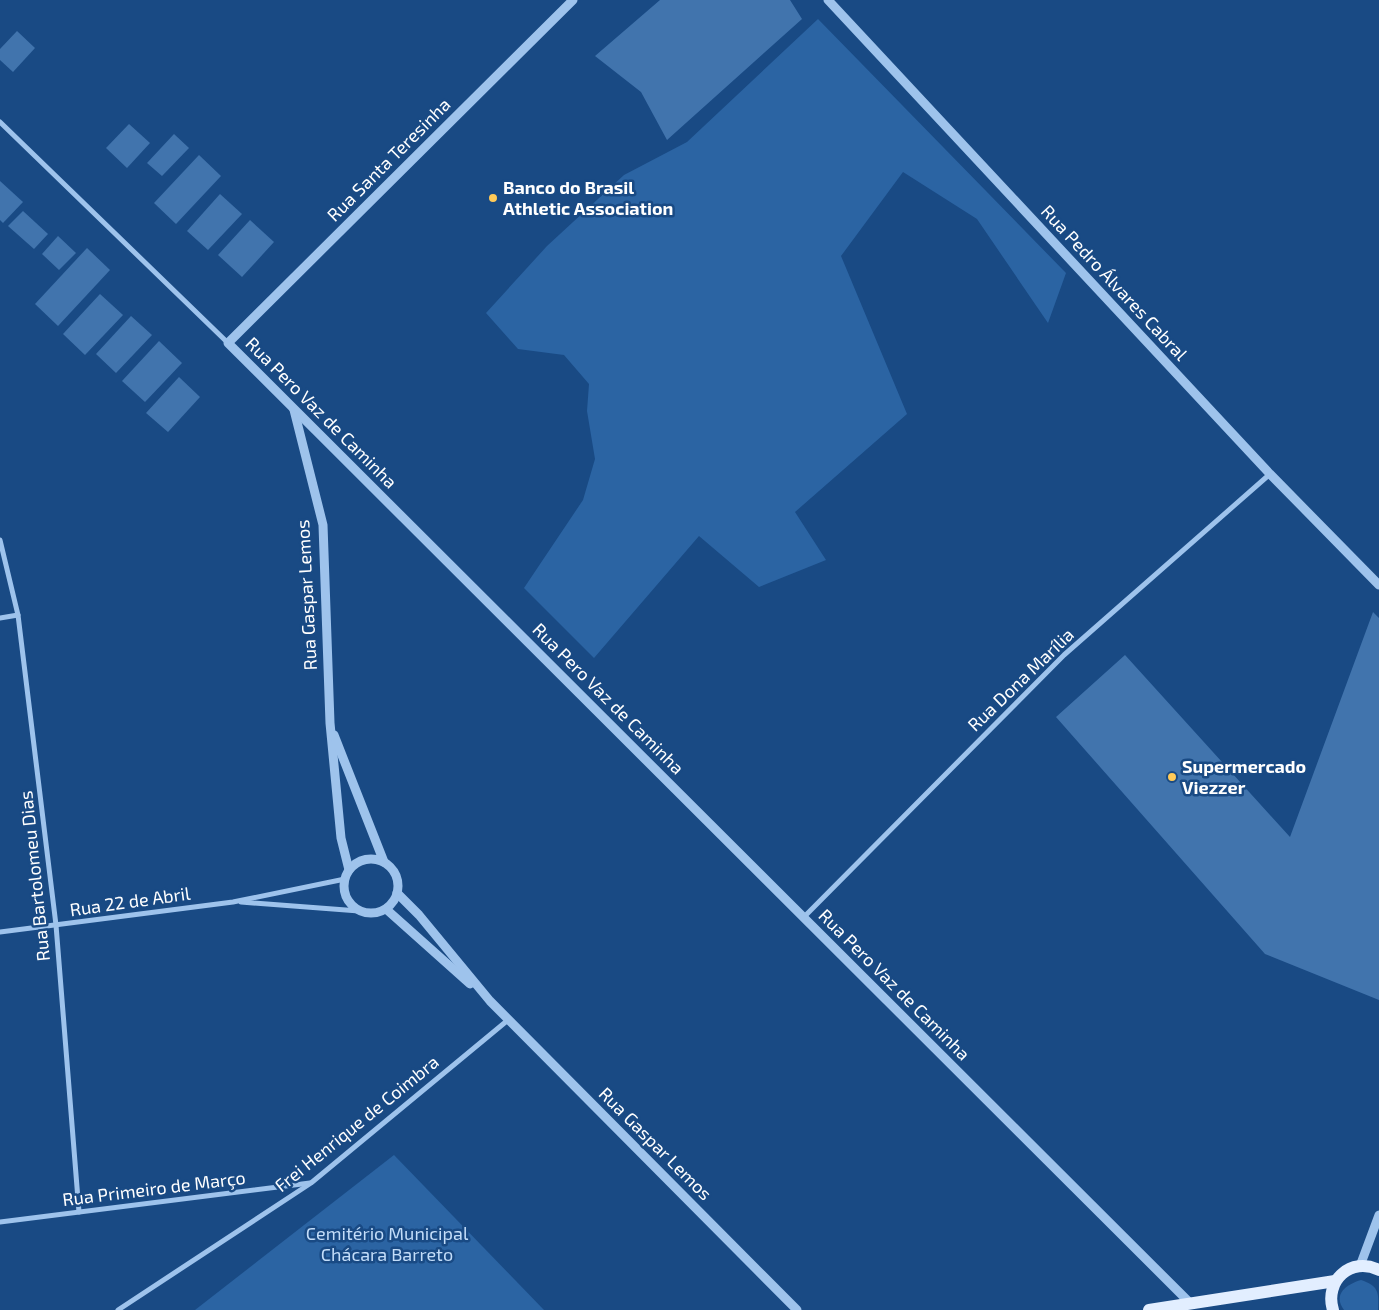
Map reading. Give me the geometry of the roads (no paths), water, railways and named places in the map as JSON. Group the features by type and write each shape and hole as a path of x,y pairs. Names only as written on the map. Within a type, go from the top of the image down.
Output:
{"main road":[{"path":"1332,1310 1331,1292 1335,1281 1350,1268 1360,1266 1379,1270"},
{"path":"1149,1310 1335,1281"}],"street":[{"name":"Rua Santa Teresinha","path":"228,343 573,0"},
{"name":"Rua Pedro Álvares Cabral","path":"828,0 1270,474 1379,586"},
{"name":"Rua Pero Vaz de Caminha","path":"0,122 228,343 1190,1303"},
{"name":"Rua Gaspar Lemos","path":"293,408 323,525 330,723 341,838 349,870"},
{"name":"Rua Dona Marília","path":"803,918 1064,655 1270,474"},
{"name":"Rua Bartolomeu Dias","path":"0,540 18,615 56,925 79,1212"},
{"path":"0,618 18,615"},
{"name":"Rua Gaspar Lemos","path":"330,723 384,862"},
{"path":"369,859 384,862 396,875 397,893 386,909 377,912 359,911 346,898 345,879 349,870 362,861 369,859"},
{"name":"Rua 22 de Abril","path":"0,932 233,902 345,879"},
{"name":"Rua Gaspar Lemos","path":"397,893 419,915 508,1020 797,1310"},
{"name":"Rua 22 de Abril","path":"233,902 359,911"},
{"name":"Rua Gaspar Lemos","path":"386,909 490,1001"},
{"name":"Frei Henrique de Coimbra","path":"118,1310 311,1183 508,1020"},
{"name":"Rua Primeiro de Março","path":"0,1222 311,1183"},
{"path":"1360,1266 1379,1215"}],"place":[{"name":"Banco do Brasil Athletic Association","path":"493,198"},
{"name":"Supermercado Viezzer","path":"1172,777"}],"park label":[{"name":"Cemitério Municipal Chácara Barreto","path":"387,1244"}]}
